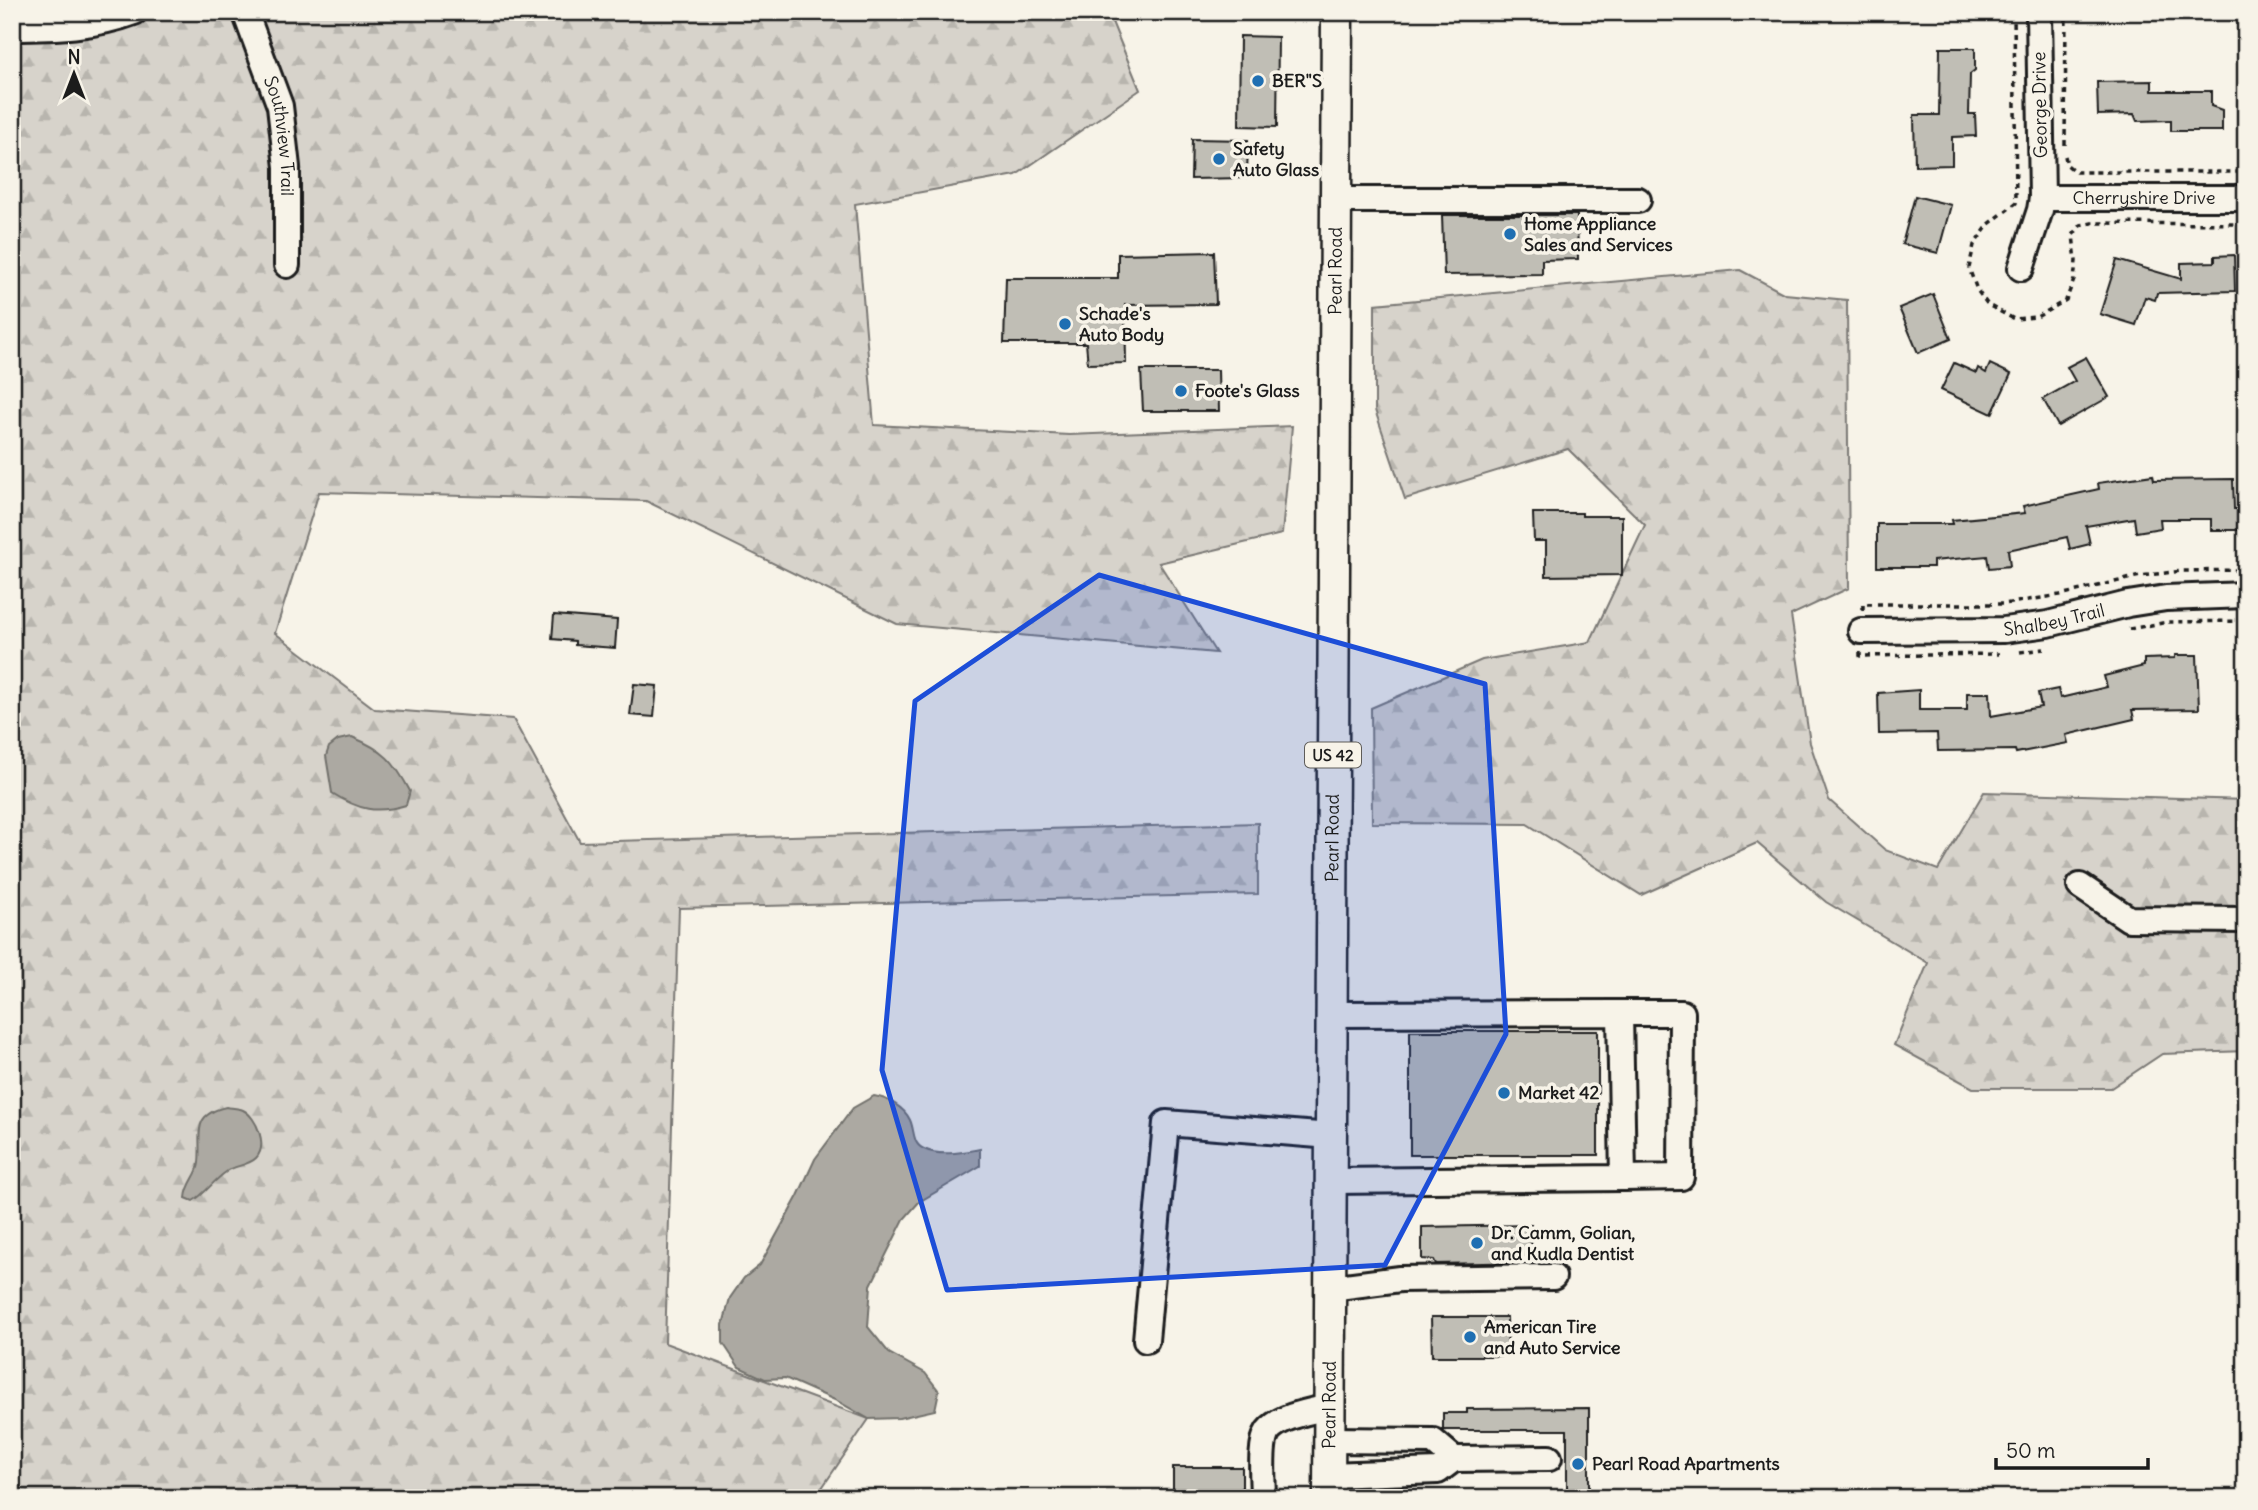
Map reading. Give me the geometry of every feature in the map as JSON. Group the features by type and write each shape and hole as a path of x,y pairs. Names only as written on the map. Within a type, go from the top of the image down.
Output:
{"main road":[{"name":"Pearl Road","path":"1329,1486 1337,12"}],"street":[{"path":"12,28 72,27 117,19 134,12"},
{"name":"Southview Trail","path":"245,12 281,106 287,167 287,265"},
{"name":"George Drive","path":"2021,268 2042,198 2039,12"},
{"name":"Cherryshire Drive","path":"2042,198 2246,198"},
{"path":"1336,200 1638,200"},
{"name":"Shalbey Trail","path":"1861,631 2004,630 2048,624 2128,604 2166,598 2246,595"},
{"path":"2080,886 2129,919 2246,920"},
{"path":"1620,1013 1623,1178"},
{"path":"1331,1181 1681,1177 1682,1013 1332,1014"},
{"path":"1146,1340 1166,1123 1331,1136"},
{"path":"1330,1288 1401,1279 1553,1278"},
{"path":"1263,1498 1263,1448 1268,1431 1293,1414 1329,1407"},
{"path":"1329,1440 1433,1441 1454,1459"},
{"path":"1329,1486 1438,1471 1454,1459 1549,1458"}],"path":[{"path":"2066,12 2066,159 2071,169 2076,172 2246,172"},
{"path":"1860,656 1863,604 2004,604 2060,595 2140,576 2182,571 2246,570"}],"highlighted area":[{"path":"1099,575 1485,684 1506,1034 1385,1265 947,1290 882,1070 915,701"}],"green space":[{"path":"12,12 1108,12 1140,90 1016,175 855,204 874,425 1069,435 1292,426 1282,534 1159,563 1216,653 897,624 646,501 319,492 275,633 375,709 513,719 580,842 1258,823 1258,894 679,908 665,1343 869,1419 815,1498 12,1498"},
{"path":"1740,270 1785,294 1847,300 1849,588 1791,615 1810,743 1829,800 1885,850 1938,870 1984,792 2246,800 2246,1051 2162,1054 2111,1088 1973,1088 1894,1045 1928,963 1826,902 1757,843 1641,895 1527,824 1372,823 1371,708 1482,660 1590,642 1645,525 1568,449 1405,499 1375,410 1375,304"}],"shaded area":[{"path":"352,737 380,752 393,764 410,791 406,805 368,809 332,793 326,756 329,747 338,740"},
{"path":"874,1096 890,1101 904,1111 920,1147 944,1153 980,1149 980,1166 919,1202 904,1219 871,1285 868,1327 889,1353 925,1373 939,1391 935,1410 899,1418 869,1419 837,1401 785,1378 765,1379 739,1367 723,1343 723,1325 730,1298 744,1278 760,1265 815,1159 853,1108"},
{"path":"226,1107 243,1110 253,1119 261,1139 259,1153 253,1161 226,1172 193,1201 186,1198 198,1168 202,1121 207,1115"}],"building":[{"name":"BER\"S","path":"1240,36 1278,37 1277,127 1239,126"},
{"path":"1940,48 1975,48 1975,70 1970,74 1969,114 1975,114 1976,136 1952,137 1952,165 1915,166 1914,115 1939,115"},
{"path":"2152,81 2152,91 2211,91 2211,106 2222,110 2222,131 2171,131 2171,120 2137,121 2134,114 2098,115 2097,82"},
{"name":"Safety Auto Glass","path":"1192,139 1248,140 1247,178 1191,179"},
{"path":"1915,196 1951,205 1938,253 1902,244"},
{"name":"Home Appliance Sales and Services","path":"1442,215 1577,215 1578,259 1542,260 1542,274 1444,275"},
{"name":"Schade's Auto Body","path":"1214,252 1216,304 1125,305 1126,363 1088,364 1086,343 1004,343 1006,278 1118,278 1118,254"},
{"path":"2234,255 2235,291 2157,293 2155,300 2145,297 2136,325 2100,314 2117,260 2181,279 2181,263 2215,262 2215,256"},
{"path":"1933,294 1951,339 1918,353 1899,308"},
{"path":"2086,357 2109,397 2058,426 2043,399 2075,381 2067,367"},
{"path":"1954,363 1976,373 1978,368 1986,373 1990,364 2011,374 1992,414 1941,390"},
{"name":"Foote's Glass","path":"1141,370 1218,370 1219,411 1143,411"},
{"path":"2153,475 2154,480 2233,479 2238,530 2211,530 2211,519 2160,519 2161,528 2136,532 2134,518 2086,526 2090,544 2070,549 2067,537 2008,550 2010,566 1989,568 1987,556 1933,561 1933,567 1877,567 1877,524 1953,524 1952,520 2025,513 2023,506 2099,489 2098,483"},
{"path":"1533,513 1622,516 1622,575 1546,576 1546,541 1534,541"},
{"path":"554,615 617,620 615,648 575,645 575,641 552,639"},
{"path":"2175,655 2197,655 2199,709 2132,710 2134,719 2066,735 2068,743 2016,753 2015,750 1938,751 1937,733 1879,734 1878,693 1919,690 1919,710 1967,710 1967,693 1990,693 1991,716 2041,707 2038,693 2058,689 2060,698 2107,687 2104,676 2144,666 2144,659 2175,658"},
{"path":"634,684 657,686 654,717 630,715"},
{"name":"Market 42","path":"1410,1031 1598,1031 1598,1155 1410,1155"},
{"name":"Dr. Camm, Golian, and Kudla Dentist","path":"1531,1225 1532,1262 1436,1264 1434,1260 1422,1259 1422,1227"},
{"name":"American Tire and Auto Service","path":"1431,1317 1507,1317 1508,1356 1432,1356"},
{"name":"Pearl Road Apartments","path":"1589,1408 1589,1498 1567,1498 1567,1430 1443,1430 1443,1413 1467,1413 1467,1409"},
{"path":"1173,1467 1242,1467 1242,1498 1173,1498"}],"place":[{"name":"BER\"S","path":"1258,81"},
{"name":"Safety Auto Glass","path":"1219,159"},
{"name":"Home Appliance Sales and Services","path":"1510,234"},
{"name":"Schade's Auto Body","path":"1065,324"},
{"name":"Foote's Glass","path":"1181,391"},
{"name":"Market 42","path":"1504,1093"},
{"name":"Dr. Camm, Golian, and Kudla Dentist","path":"1477,1243"},
{"name":"American Tire and Auto Service","path":"1470,1337"},
{"name":"Pearl Road Apartments","path":"1578,1464"}]}
